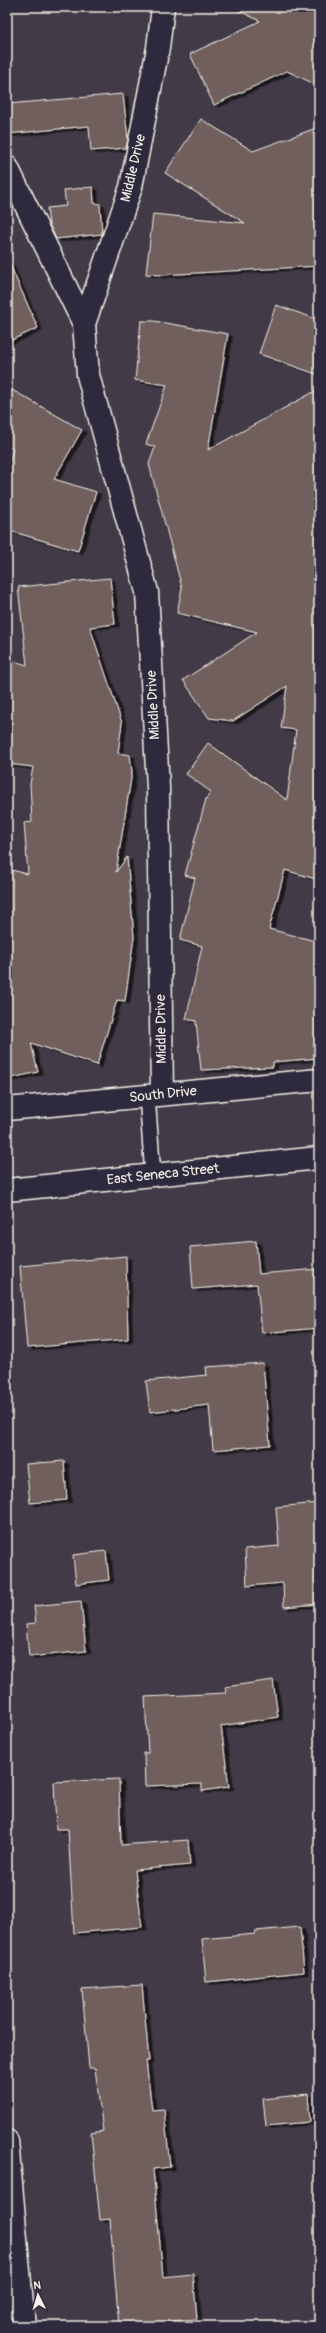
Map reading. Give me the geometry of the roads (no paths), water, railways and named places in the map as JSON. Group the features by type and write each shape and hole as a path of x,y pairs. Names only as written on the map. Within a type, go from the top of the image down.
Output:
{"street":[{"name":"Middle Drive","path":"84,324 131,187 158,48 163,7"},
{"name":"Middle Drive","path":"7,167 84,324 88,375 147,592 158,787 154,1095"},
{"name":"South Drive","path":"7,1109 319,1080"},
{"name":"East Seneca Street","path":"7,1190 319,1158"},
{"path":"7,2141 24,2326"}],"lane":[{"path":"153,1175 154,1095"}]}
